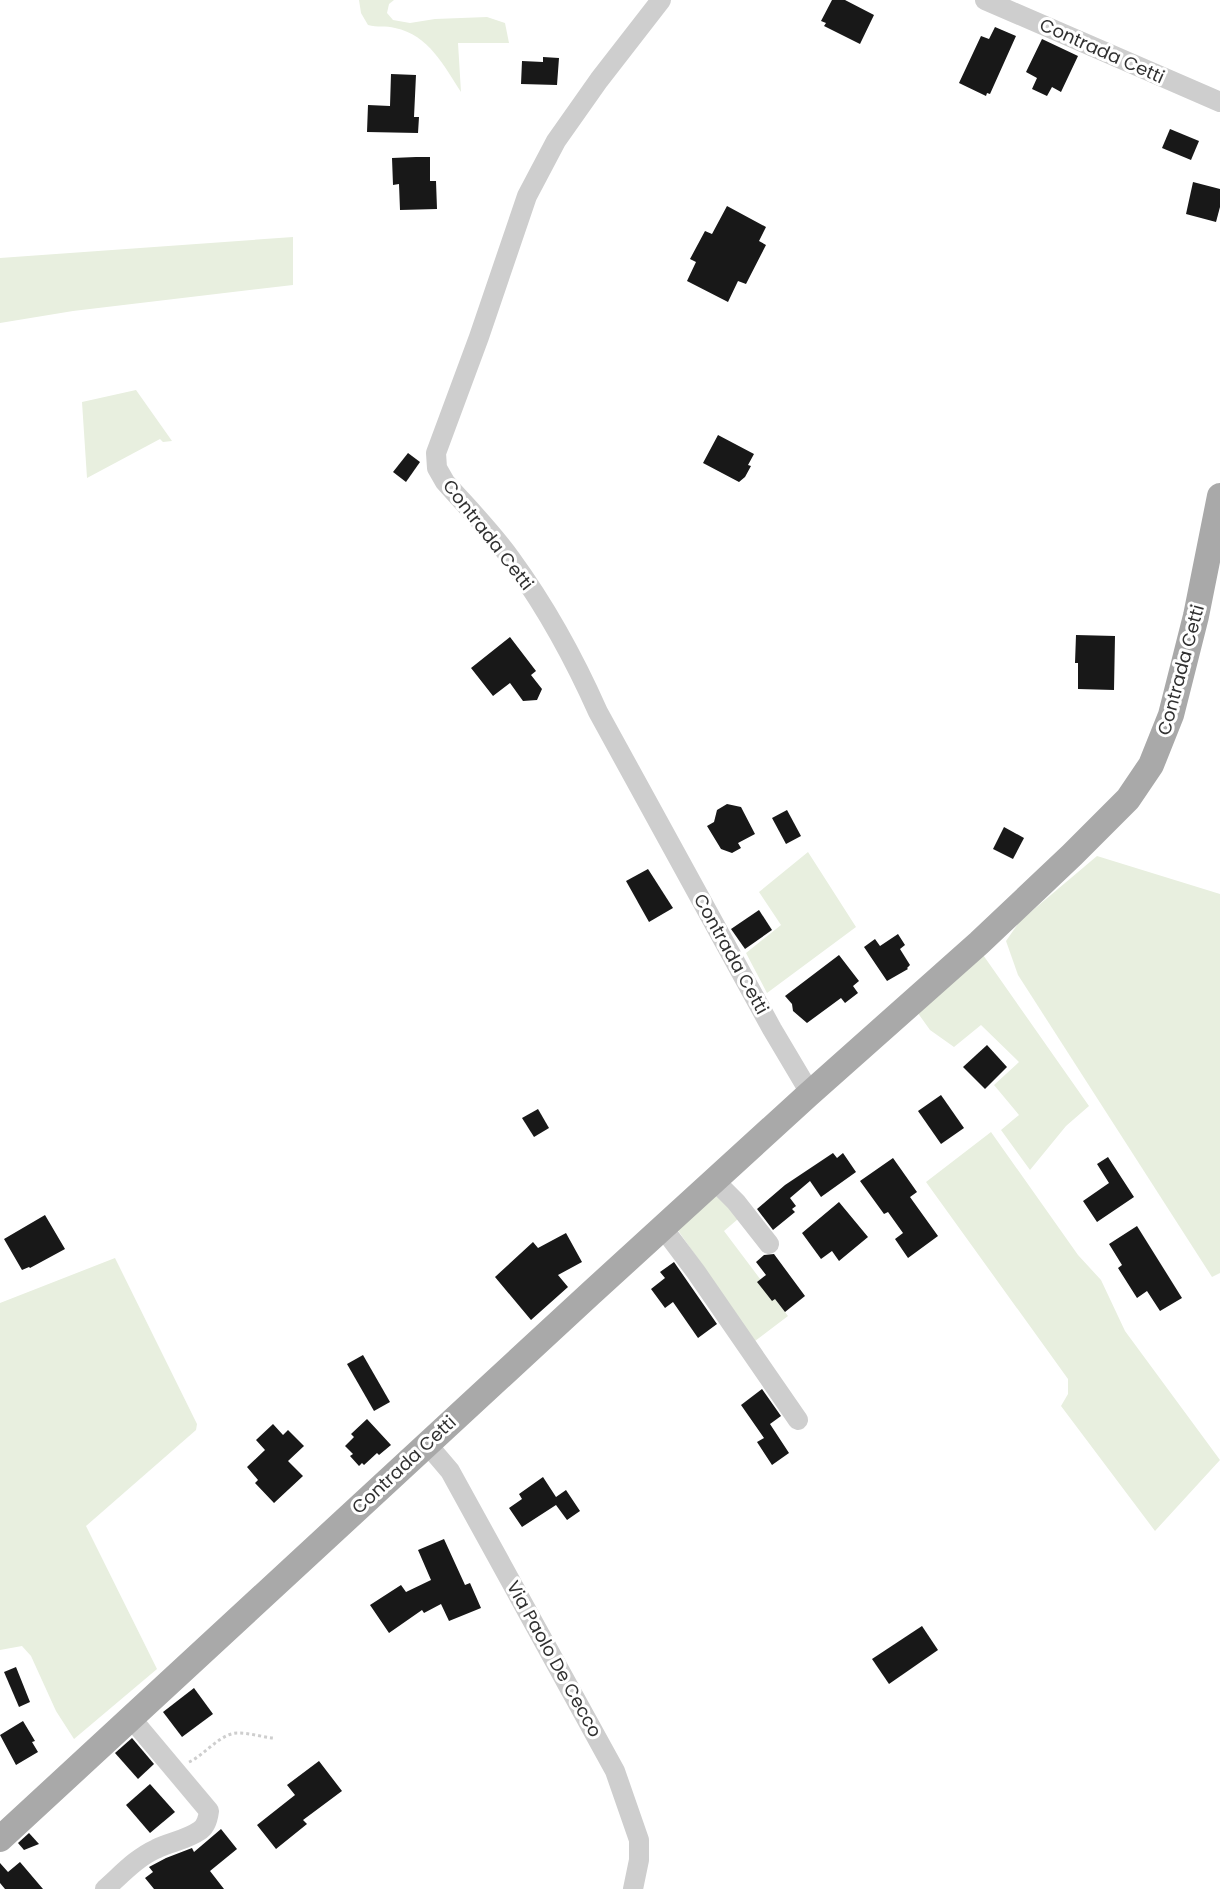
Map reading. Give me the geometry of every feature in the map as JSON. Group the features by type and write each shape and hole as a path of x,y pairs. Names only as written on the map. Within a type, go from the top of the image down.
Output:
{"main road":[{"name":"Contrada Cetti","path":"0,1839 714,1180 979,943 1128,799 1142,780 1161,744 1172,715 1196,616 1220,496"}],"street":[{"name":"Contrada Cetti","path":"661,0 599,80 556,141 527,196 479,337 436,453 437,468 445,482 510,558 544,608 580,672 603,722 810,1094"},
{"name":"Contrada Cetti","path":"985,0 1220,102"},
{"path":"714,1180 736,1202 769,1244"},
{"path":"663,1228 798,1420"},
{"name":"Via Paolo De Cecco","path":"427,1444 450,1471 615,1771 639,1840 639,1860 633,1889"},
{"path":"105,1889 136,1861 156,1849 180,1841 201,1830 208,1819 208,1811 131,1718"}],"path":[{"path":"164,1758 174,1762 190,1762 227,1735 239,1733 273,1738"}],"green space":[{"path":"359,0 394,0 389,4 387,13 393,20 410,23 435,19 487,17 505,23 509,43 458,43 461,92 442,62 417,37 392,27 368,25 361,13"},
{"path":"293,237 293,285 73,311 0,323 0,258"},
{"path":"136,390 172,441 163,442 160,439 87,478 82,402"},
{"path":"808,852 856,927 767,993 746,953 781,925 759,892"},
{"path":"1097,856 1220,894 1220,1273 1212,1277 1018,975 1006,941 1020,921"},
{"path":"981,952 1089,1106 1066,1126 1030,1170 1001,1130 1019,1115 994,1085 1019,1062 981,1025 954,1047 930,1030 915,1009"},
{"path":"991,1132 1078,1255 1101,1280 1125,1331 1220,1460 1155,1531 1061,1406 1068,1394 1068,1379 926,1182"},
{"path":"715,1189 738,1219 724,1231 788,1316 755,1341 675,1226"},
{"path":"115,1258 197,1424 196,1430 86,1526 157,1669 74,1739 56,1711 31,1656 22,1646 0,1650 0,1303"}],"building":[{"path":"832,0 845,0 874,15 860,44 824,26 826,23 821,21"},
{"path":"995,27 1016,36 990,94 987,93 986,96 959,83 981,36 989,39"},
{"path":"1042,39 1078,56 1061,92 1052,87 1047,96 1032,89 1037,78 1026,72"},
{"path":"543,57 559,58 557,85 521,84 522,61 543,62"},
{"path":"391,74 416,75 414,117 419,117 418,133 367,132 368,105 390,106"},
{"path":"1170,129 1199,141 1191,160 1162,148"},
{"path":"430,157 430,181 436,181 437,209 400,210 399,184 393,185 392,158"},
{"path":"1193,182 1220,189 1220,207 1216,222 1186,214"},
{"path":"727,206 766,227 759,241 766,245 746,284 738,281 728,302 687,281 696,262 690,259 705,231 712,234"},
{"path":"718,435 754,454 748,465 751,466 739,482 703,463"},
{"path":"408,453 420,462 406,482 393,472"},
{"path":"1076,635 1115,636 1114,690 1078,689 1078,663 1075,663"},
{"path":"510,637 536,671 531,675 542,689 537,700 523,701 510,683 493,696 471,668"},
{"path":"727,804 741,807 755,834 738,843 741,848 732,853 721,849 707,826 714,822 717,810"},
{"path":"787,810 801,836 786,844 772,818"},
{"path":"1004,827 1024,838 1013,859 993,849"},
{"path":"648,869 673,908 649,922 626,881"},
{"path":"759,910 772,930 745,949 731,929"},
{"path":"898,934 905,945 900,949 910,965 908,969 887,981 864,947 875,939 880,946"},
{"path":"839,955 859,981 853,986 858,993 845,1003 841,998 807,1023 793,1011 792,1004 785,996"},
{"path":"987,1045 1007,1067 985,1089 963,1067"},
{"path":"941,1095 964,1128 941,1144 918,1111"},
{"path":"538,1109 549,1128 534,1137 522,1118"},
{"path":"833,1153 837,1158 843,1153 856,1172 821,1197 810,1181 790,1198 796,1206 792,1209 795,1212 773,1230 757,1209 785,1185"},
{"path":"1108,1157 1134,1197 1097,1222 1083,1201 1109,1183 1097,1164"},
{"path":"893,1158 917,1192 910,1197 938,1236 908,1258 895,1239 903,1233 888,1212 884,1214 860,1181"},
{"path":"839,1202 868,1237 839,1261 832,1251 821,1259 802,1233"},
{"path":"45,1215 65,1249 22,1270 4,1239"},
{"path":"1137,1226 1182,1298 1160,1311 1147,1291 1137,1298 1118,1268 1122,1265 1109,1244"},
{"path":"566,1233 582,1262 558,1275 568,1287 531,1320 495,1277 533,1242 538,1248"},
{"path":"774,1254 805,1296 785,1312 775,1299 772,1301 757,1282 766,1275 756,1262 764,1255"},
{"path":"674,1262 717,1324 698,1338 673,1302 665,1308 651,1289 665,1278 660,1272"},
{"path":"363,1355 390,1402 374,1411 347,1364"},
{"path":"762,1389 781,1416 770,1424 789,1453 772,1465 757,1442 764,1438 741,1405"},
{"path":"367,1419 391,1445 379,1455 377,1453 364,1465 362,1463 359,1466 350,1456 353,1454 345,1446 354,1437 351,1434"},
{"path":"273,1424 283,1435 288,1430 304,1446 288,1461 303,1476 274,1503 255,1483 258,1480 247,1467 265,1450 256,1440"},
{"path":"543,1477 556,1497 566,1490 580,1511 567,1520 556,1505 522,1527 509,1508 522,1499 519,1494"},
{"path":"444,1539 465,1585 470,1583 481,1608 449,1621 441,1604 424,1613 422,1610 389,1633 370,1605 401,1585 406,1592 431,1580 418,1550"},
{"path":"922,1626 938,1650 889,1684 872,1659"},
{"path":"16,1667 30,1702 19,1707 4,1672"},
{"path":"194,1688 213,1714 182,1737 163,1712"},
{"path":"23,1721 35,1741 32,1742 38,1752 16,1765 0,1735"},
{"path":"132,1738 154,1764 138,1779 115,1753"},
{"path":"319,1761 342,1791 303,1820 307,1824 276,1849 257,1825 295,1795 287,1785"},
{"path":"150,1784 175,1812 150,1833 126,1805"},
{"path":"221,1829 237,1849 210,1871 224,1889 154,1889 145,1878 153,1872 149,1867 192,1848 194,1852"},
{"path":"29,1833 39,1844 24,1850 18,1843"},
{"path":"20,1862 43,1889 5,1889 0,1883 0,1863 8,1872"}]}
